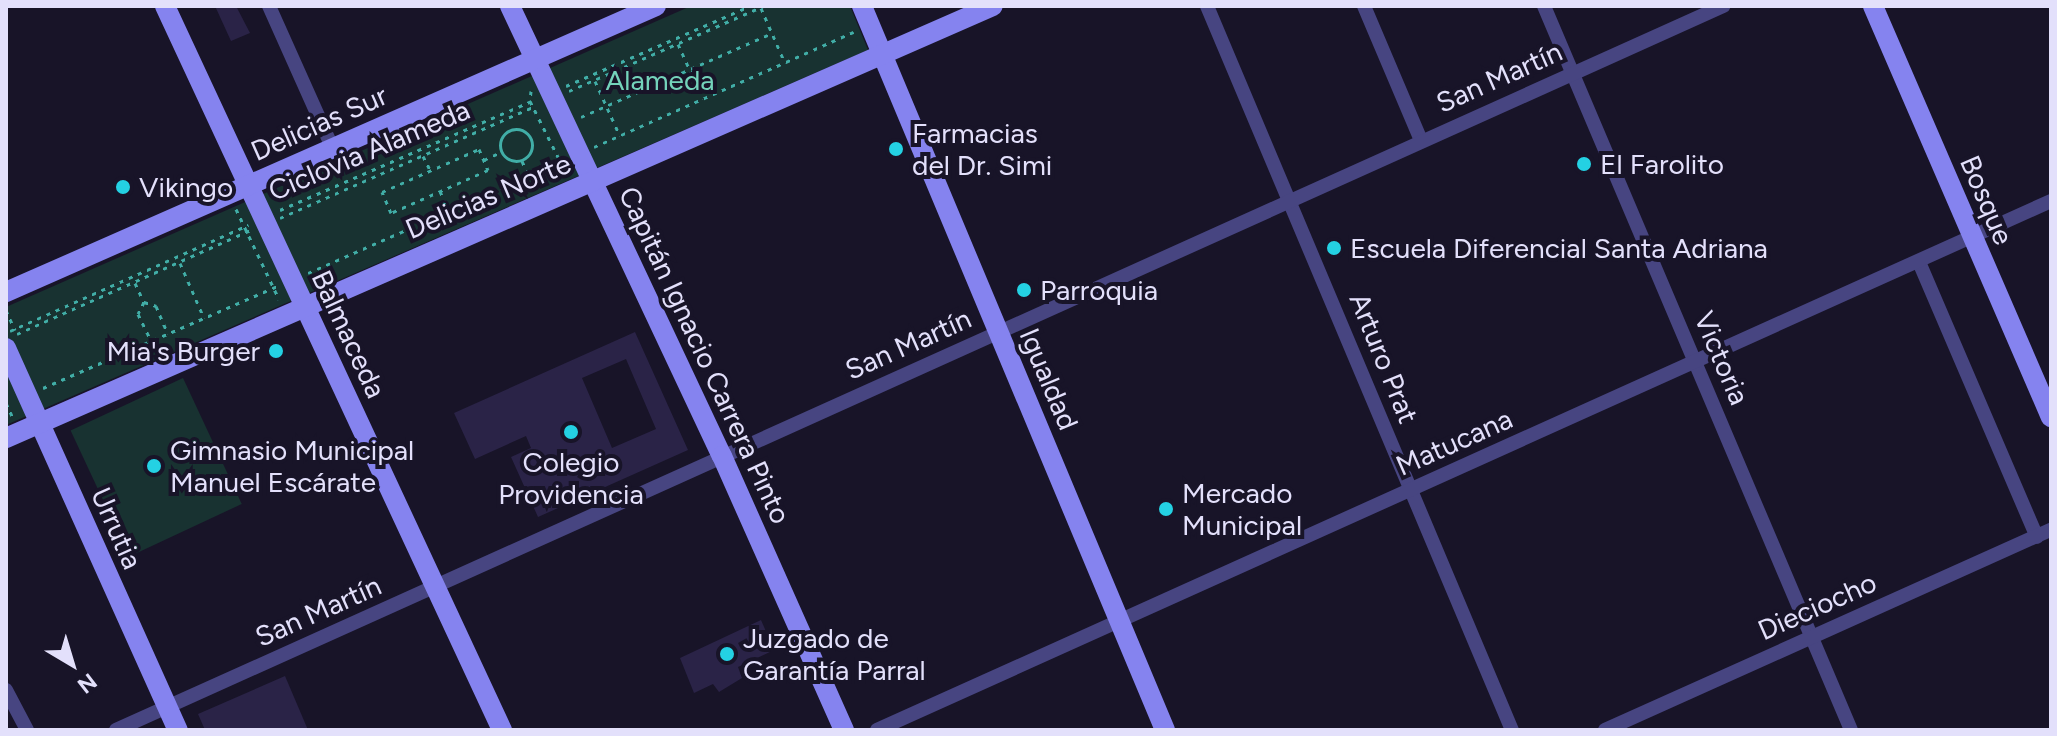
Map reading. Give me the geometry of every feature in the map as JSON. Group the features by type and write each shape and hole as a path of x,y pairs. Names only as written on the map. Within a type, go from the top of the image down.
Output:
{"street":[{"name":"Balmaceda","path":"165,6 272,217 304,305 502,730"},
{"path":"269,6 332,147"},
{"name":"Capitán Ignacio Carrera Pinto","path":"510,6 549,92 584,185 722,456 844,730"},
{"name":"Delicias Sur","path":"6,292 656,6"},
{"name":"Igualdad","path":"862,6 1165,730"},
{"name":"Delicias Norte","path":"6,438 993,6"},
{"name":"Arturo Prat","path":"1207,6 1292,200 1512,730"},
{"path":"1364,6 1421,140"},
{"name":"Victoria","path":"1544,6 1851,730"},
{"name":"San Martín","path":"116,730 1723,6"},
{"name":"Bosque","path":"1873,6 2051,417"},
{"name":"Matucana","path":"877,730 2051,201"},
{"path":"1919,262 2037,537"},
{"name":"Urrutia","path":"11,341 39,423 178,730"},
{"name":"Dieciocho","path":"1605,730 2051,530"},
{"path":"6,690 27,730"}],"path":[{"name":"Ciclovia Alameda","path":"6,333 750,6"},
{"path":"584,185 561,162 530,101 549,92 594,80 762,7 785,63"},
{"path":"592,148 854,32"},
{"path":"577,118 772,33"},
{"path":"678,43 703,99"},
{"path":"594,80 620,136"},
{"path":"11,341 272,217 423,156 533,107"},
{"path":"505,120 510,130"},
{"path":"520,129 532,139 530,154 522,160 511,160 501,152 501,137 510,130 520,129"},
{"path":"479,149 488,170 391,213 382,192 430,170 479,149"},
{"path":"484,160 501,152"},
{"path":"423,156 430,170"},
{"path":"522,160 529,176"},
{"path":"41,389 561,162"},
{"path":"255,182 272,217"},
{"path":"440,191 449,211"},
{"path":"179,262 204,318"},
{"path":"135,282 144,302 156,306 168,334"},
{"path":"144,302 138,314 151,341"}],"green space":[{"name":"Alameda","path":"691,6 850,6 868,50 6,425 6,307"},
{"name":"Gimnasio Municipal Manuel Escárate","path":"183,378 242,504 129,556 71,430"}],"building":[{"path":"215,6 236,6 250,33 231,41"},
{"path":"635,332 688,450 538,517 511,457 531,448 526,436 475,459 454,413","holes":["626,359 656,429 612,448 582,378"]},
{"name":"Juzgado de Garantía Parral","path":"761,620 774,650 738,667 742,678 719,692 713,684 694,693 680,658"},
{"path":"285,676 308,730 205,730 198,714"}],"place":[{"name":"Farmacias del Dr. Simi","path":"896,149"},
{"name":"El Farolito","path":"1584,164"},
{"name":"Vikingo","path":"123,187"},
{"name":"Escuela Diferencial Santa Adriana","path":"1334,248"},
{"name":"Parroquia","path":"1024,290"},
{"name":"Mia's Burger","path":"276,351"},
{"name":"Colegio Providencia","path":"571,432"},
{"name":"Gimnasio Municipal Manuel Escárate","path":"154,466"},
{"name":"Mercado Municipal","path":"1166,509"},
{"name":"Juzgado de Garantía Parral","path":"727,654"}]}
